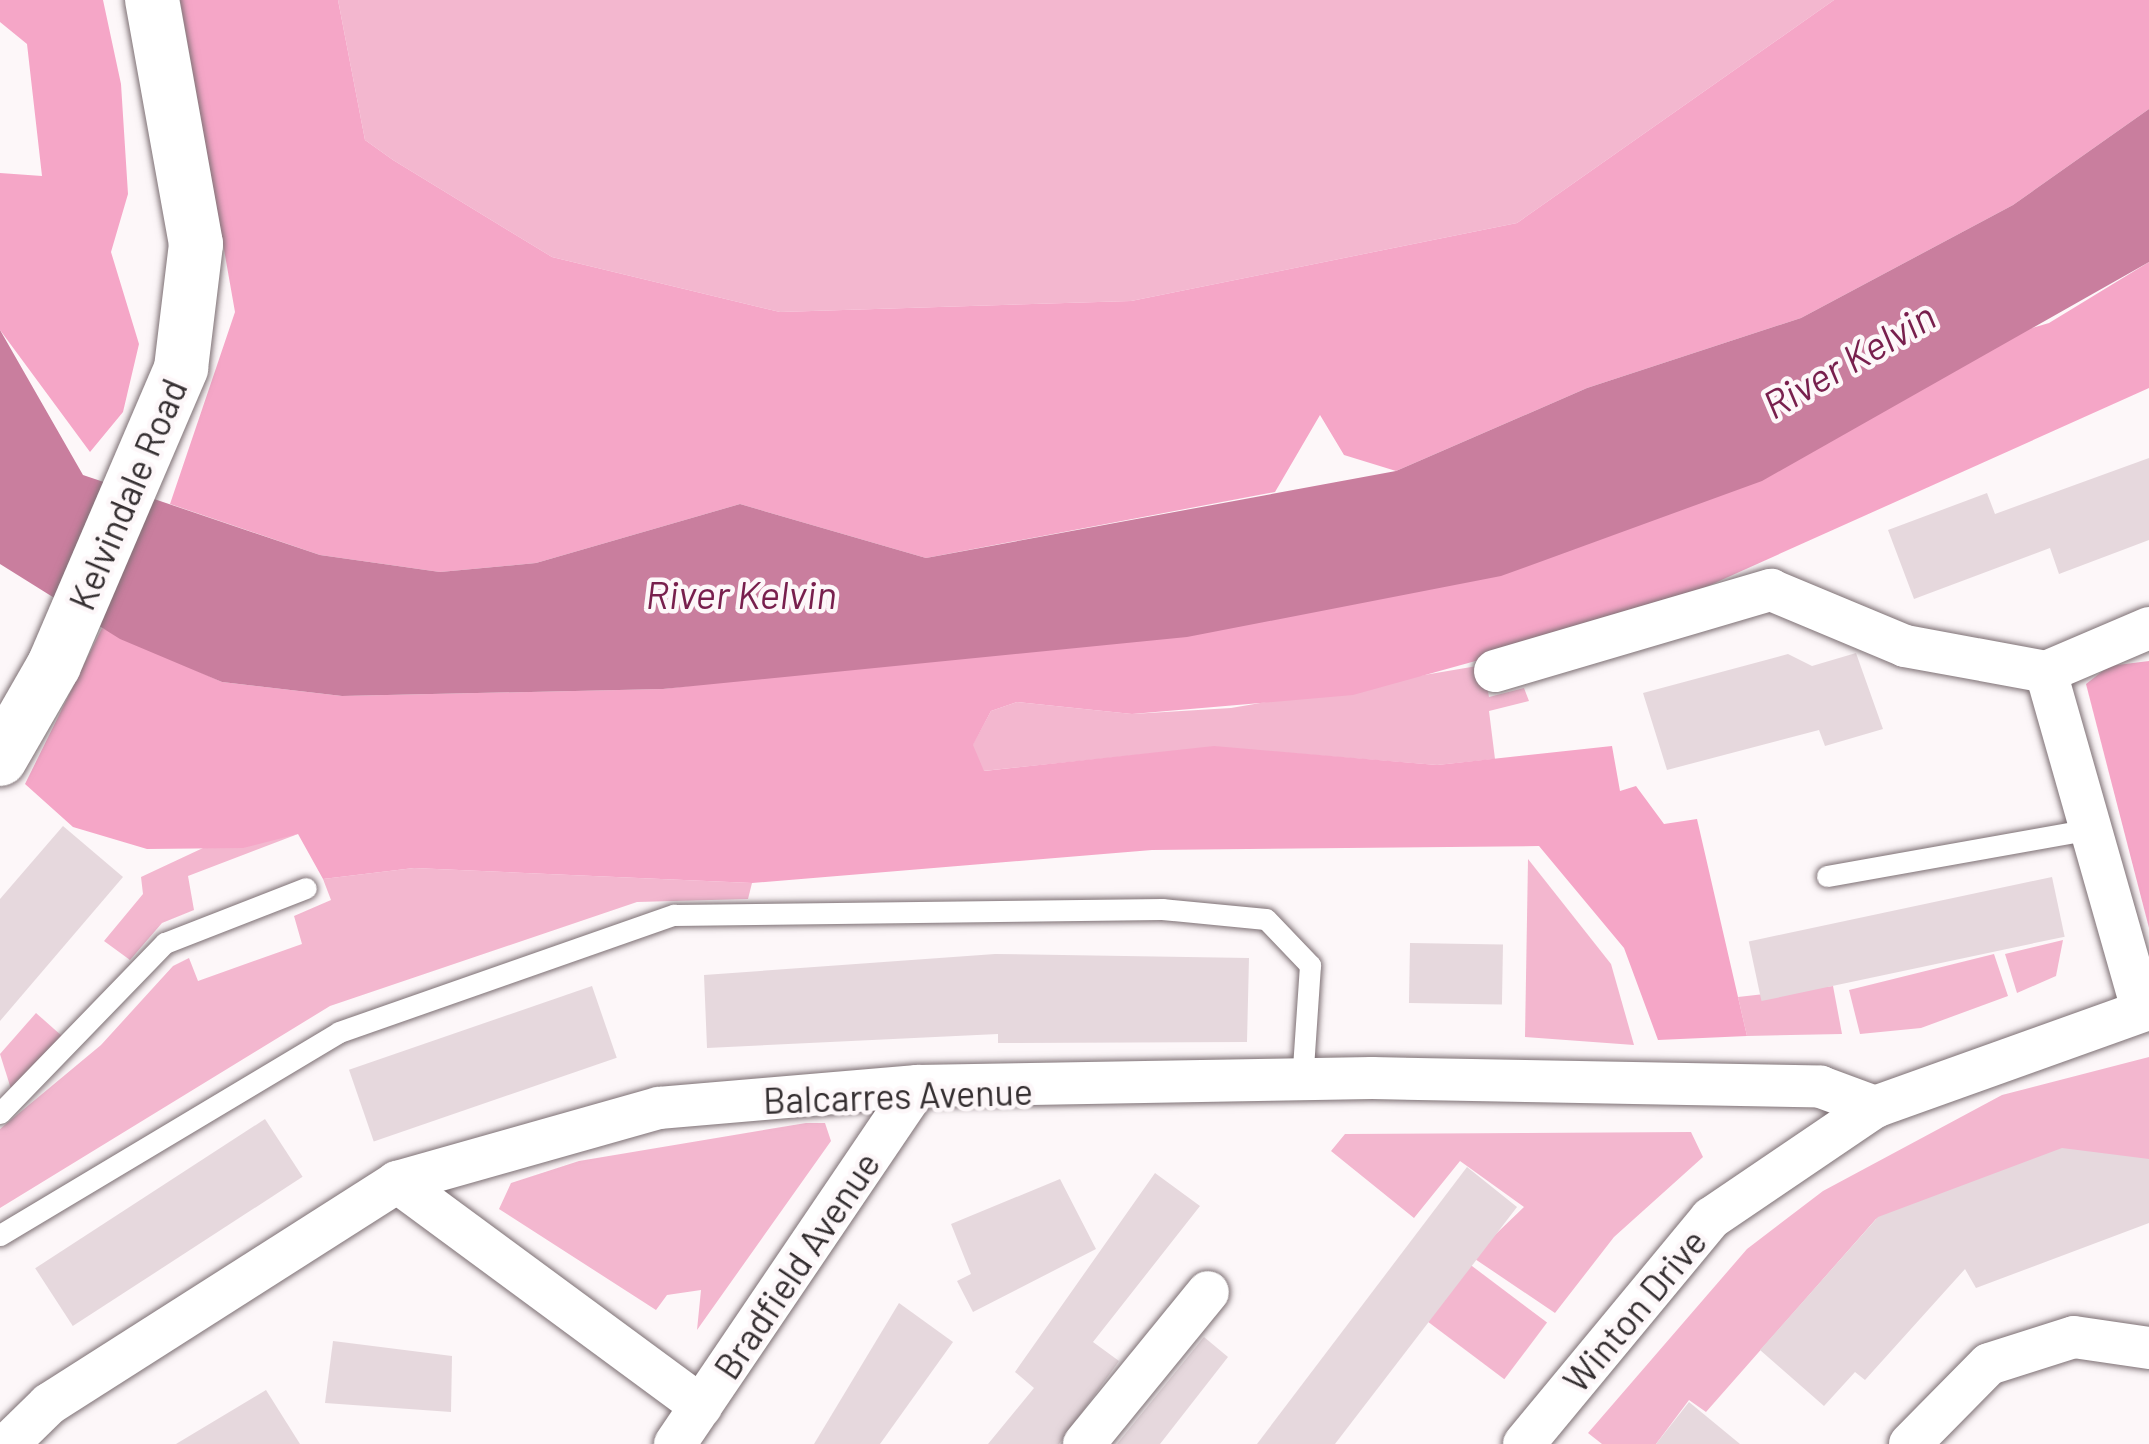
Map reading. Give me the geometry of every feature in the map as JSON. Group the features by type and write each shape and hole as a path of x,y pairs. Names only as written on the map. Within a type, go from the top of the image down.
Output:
{"street":[{"name":"Kelvindale Road","path":"6,750 160,434 196,244 152,0"},
{"path":"1495,671 1771,590 1905,646 2046,672 2149,628"},
{"path":"2046,672 2145,1009"},
{"name":"Winton Drive","path":"1524,1444 1711,1218 1875,1107 2145,1009"},
{"name":"Balcarres Avenue","path":"8,1444 50,1403 397,1182 658,1108 917,1087 1302,1081 1821,1087 1875,1107"},
{"name":"Bradfield Avenue","path":"675,1444 917,1087"},
{"path":"397,1182 701,1406"},
{"path":"1084,1444 1208,1292"},
{"path":"1910,1444 1989,1364 2074,1336 2149,1348"}],"lane":[{"path":"1827,876 2090,829"},
{"path":"0,1113 165,943 306,888"},
{"path":"0,1235 339,1032 674,915 1162,909 1266,919 1310,965 1302,1081"}],"shaded area":[{"path":"0,0 103,0 121,84 128,194 111,252 139,344 123,412 90,452 0,330 0,173 42,176 27,44 0,22"},
{"path":"180,0 338,0 365,140 393,160 552,257 780,312 1131,301 1517,223 1834,0 2149,0 2149,109 2013,205 1801,318 1587,388 1396,471 1344,455 1320,415 1275,492 926,558 740,504 536,563 440,572 320,555 170,504 235,312"},
{"path":"338,0 1834,0 1517,223 1131,301 780,312 552,257 393,160 365,140"},
{"path":"2149,262 2149,388 1648,613 1353,695 1132,714 1017,702 991,711 973,745 984,771 1214,746 1437,765 1612,746 1620,791 1636,786 1664,824 1697,819 1747,1036 1658,1040 1624,948 1539,846 1152,850 752,883 414,868 323,879 298,834 243,848 147,849 73,827 25,784 102,628 222,682 342,696 663,689 877,663 2049,323"},
{"path":"2149,661 2149,928 2086,684 2109,666"},
{"path":"1483,665 1489,697 1524,688 1529,701 1489,711 1495,759 1437,765 1214,747 983,771 972,746 991,711 1017,702 1132,714 1231,708"},
{"path":"298,834 188,876 194,910 162,923 130,960 104,941 143,894 141,877 203,848"},
{"path":"1528,859 1611,964 1634,1045 1525,1037"},
{"path":"414,868 752,883 748,899 637,902 330,1006 0,1208 0,1129 101,1045 173,966 189,958 198,981 302,944 294,916 331,900 323,879"},
{"path":"2063,940 2056,976 2017,993 2005,954"},
{"path":"1994,954 2008,996 1921,1028 1860,1034 1849,990"},
{"path":"1833,986 1842,1034 1747,1036 1738,997"},
{"path":"36,1013 62,1036 11,1089 0,1054"},
{"path":"2149,1057 2149,1165 2061,1152 1876,1219 1706,1412 1689,1400 1656,1444 1602,1444 1588,1433 1747,1249 1823,1191 2002,1095"},
{"path":"825,1123 831,1141 697,1330 701,1290 667,1295 656,1310 499,1209 511,1183 579,1161"},
{"path":"1691,1132 1703,1157 1614,1237 1555,1313 1472,1257 1524,1207 1460,1161 1414,1218 1331,1151 1345,1134"},
{"path":"1468,1263 1547,1323 1504,1379 1425,1320"}],"water":[{"name":"River Kelvin","path":"2149,109 2149,262 1762,481 1501,576 1187,637 663,689 342,696 222,682 120,639 0,564 0,330 83,475 320,555 440,572 536,563 740,504 926,558 1396,471 1587,388 1801,318 2013,205"}],"building":[{"path":"2149,458 2149,540 2059,574 2050,548 1914,599 1888,530 1987,493 1995,514"},
{"path":"1856,653 1883,729 1825,746 1819,730 1667,770 1643,693 1788,654 1812,666"},
{"path":"63,826 123,877 0,1021 0,899"},
{"path":"2052,877 2065,937 1761,1001 1749,941"},
{"path":"1410,943 1503,945 1502,1005 1409,1003"},
{"path":"995,954 1249,958 1247,1042 998,1043 998,1034 707,1048 704,975"},
{"path":"592,986 617,1058 374,1142 349,1070"},
{"path":"265,1119 303,1177 73,1326 35,1268"},
{"path":"2062,1148 2149,1159 2149,1223 1976,1288 1965,1269 1865,1380 1855,1372 1824,1406 1760,1350 1878,1217"},
{"path":"1467,1167 1517,1207 1335,1444 1257,1444"},
{"path":"1155,1173 1200,1206 1093,1342 1119,1361 1059,1444 988,1444 1034,1388 1015,1372"},
{"path":"1060,1179 1096,1249 973,1312 957,1281 971,1274 951,1224"},
{"path":"899,1303 953,1342 880,1444 814,1444"},
{"path":"1204,1337 1228,1357 1160,1444 1117,1444"},
{"path":"333,1341 452,1356 451,1412 325,1403"},
{"path":"266,1390 300,1444 176,1444"},
{"path":"1689,1402 1740,1444 1656,1444"}]}
